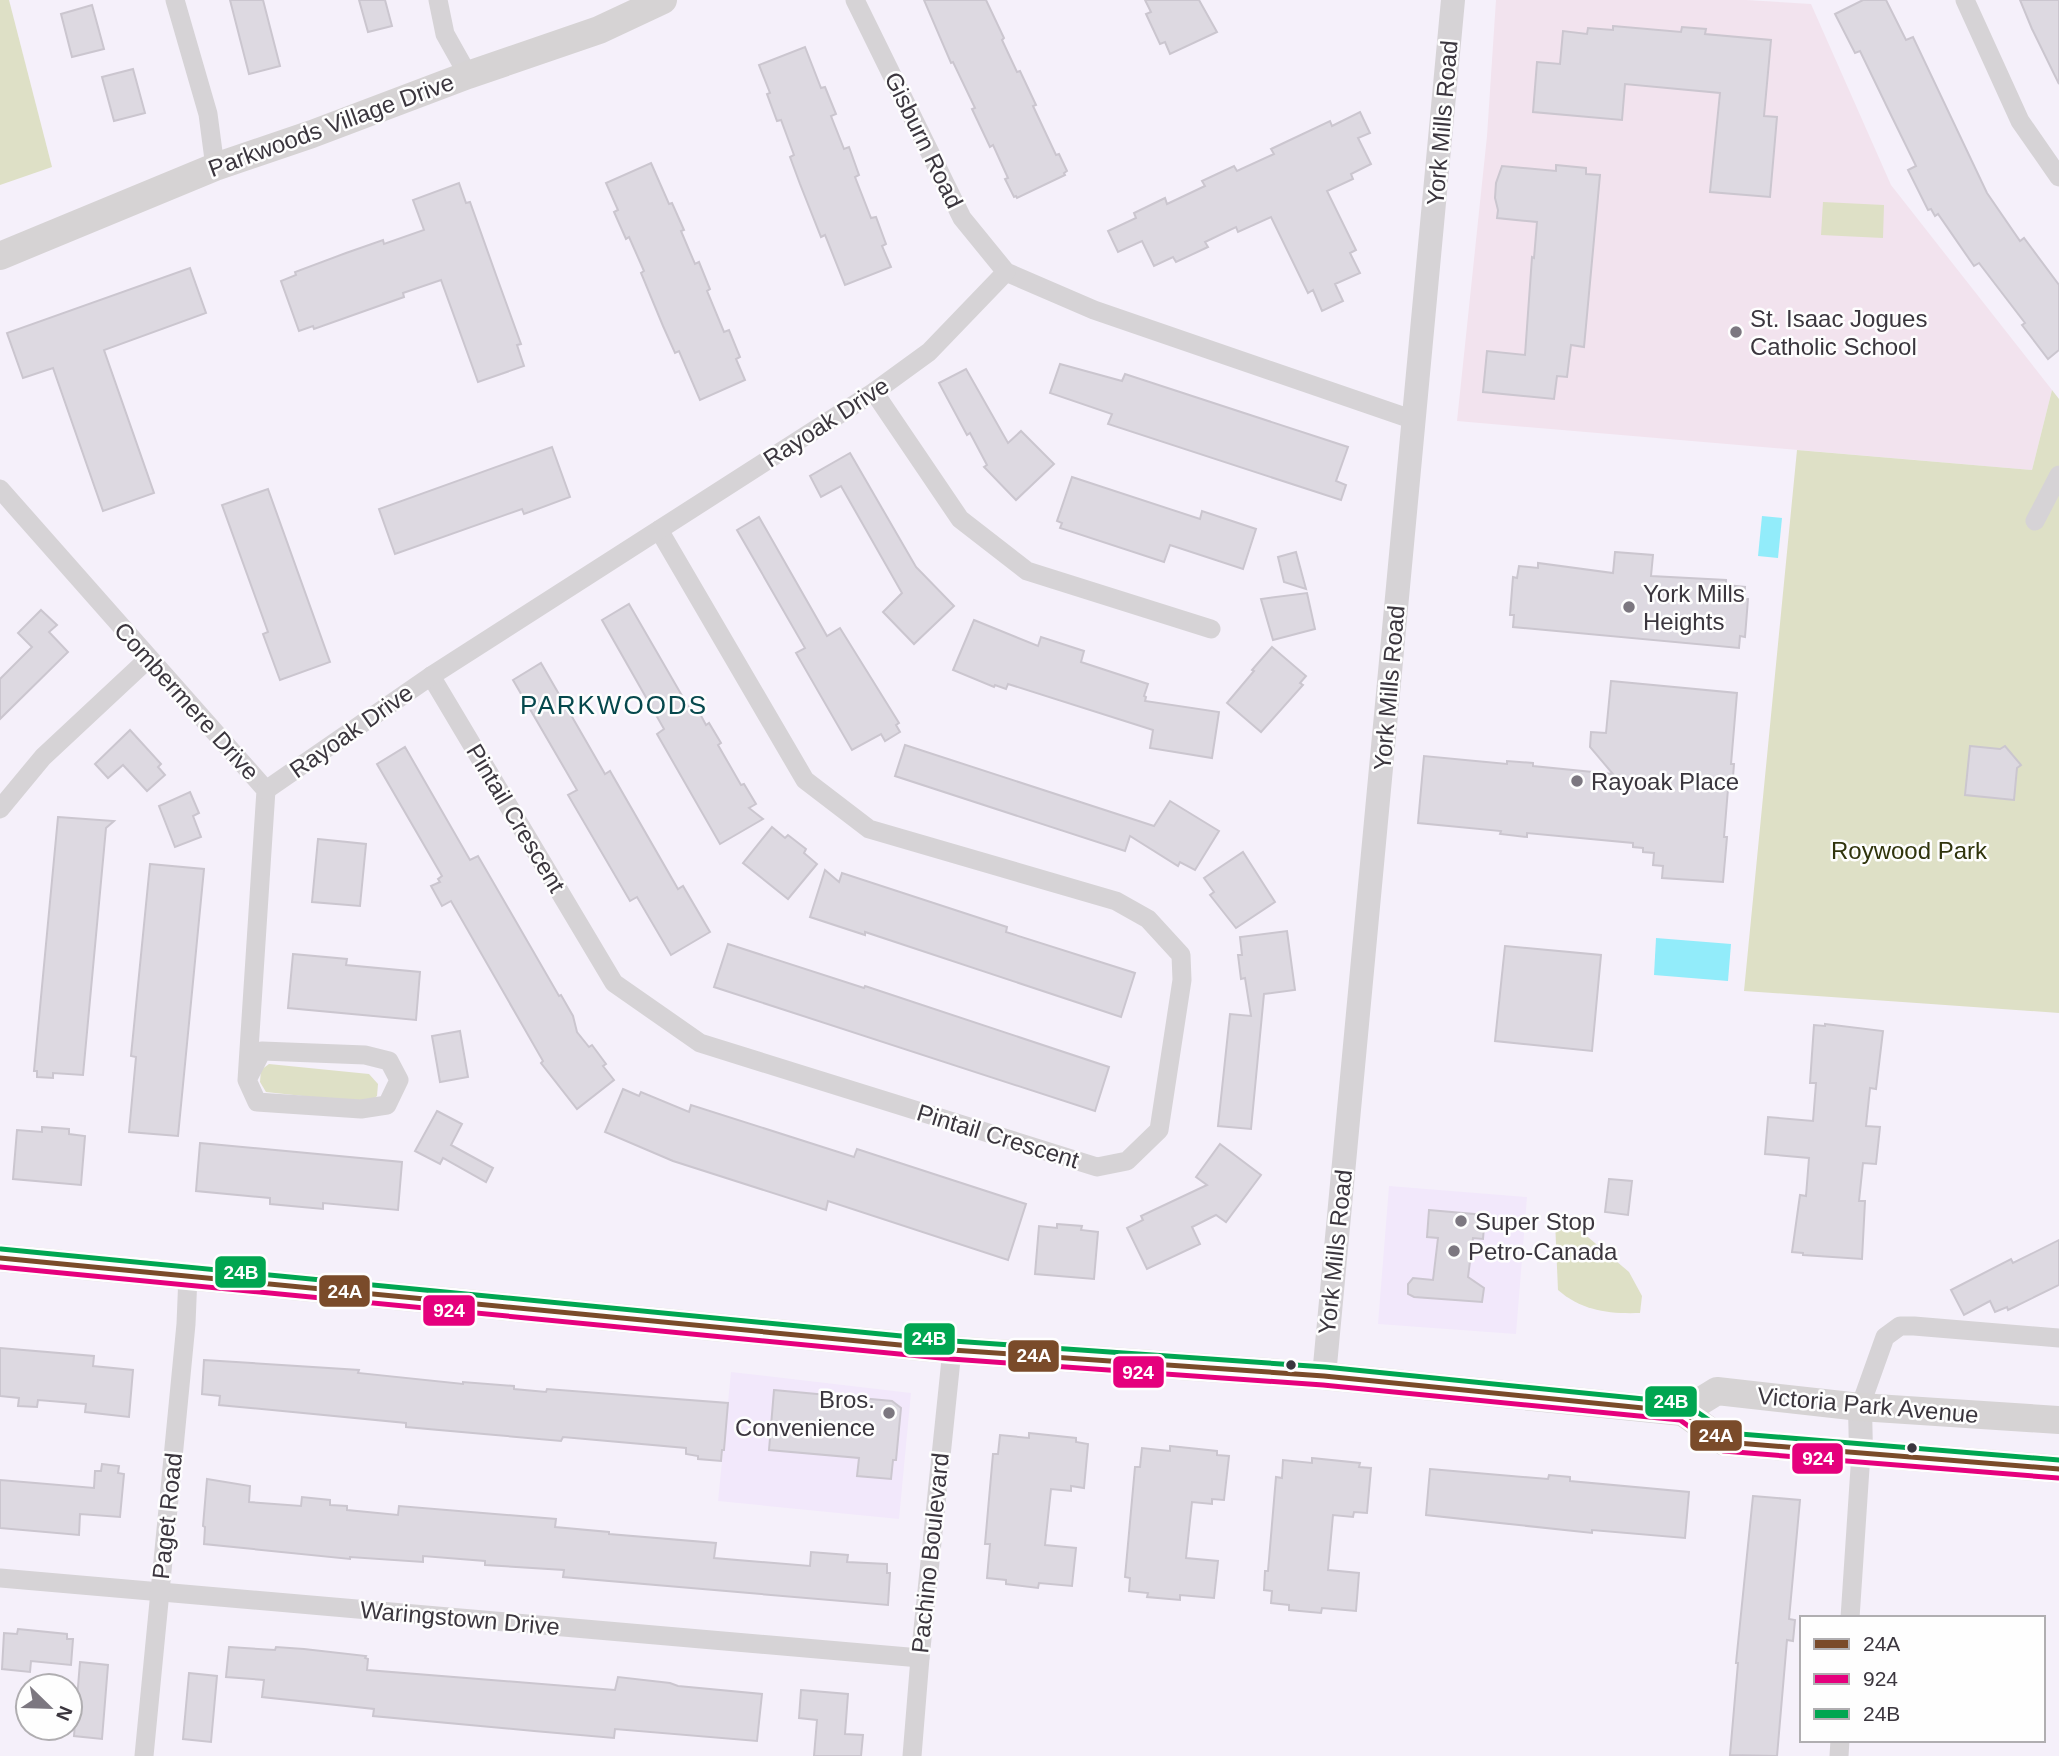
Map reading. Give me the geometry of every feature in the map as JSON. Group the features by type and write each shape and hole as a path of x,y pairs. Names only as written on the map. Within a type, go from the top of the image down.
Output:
{"main road":[{"name":"Parkwoods Village Drive","path":"0,256 215,167 599,30 663,0"},
{"path":"0,1258 952,1350 1324,1376 1684,1412"},
{"name":"Victoria Park Avenue","path":"2059,1420 1860,1406 1717,1391 1684,1412 1725,1442 2059,1469"}],"street":[{"path":"175,0 208,114 215,167"},
{"path":"438,0 445,34 468,75"},
{"name":"Gisburn Road","path":"855,0 962,218 1006,272"},
{"name":"York Mills Road","path":"1324,1376 1454,0"},
{"path":"1965,0 2020,121 2059,177"},
{"path":"1006,272 1094,310 1414,420"},
{"name":"Rayoak Drive","path":"266,790 431,676 874,392 929,352 1006,272"},
{"path":"874,392 960,519 1027,571 1211,629"},
{"path":"2035,521 2059,475"},
{"name":"Combermere Drive","path":"0,489 266,790 247,1080"},
{"name":"Pintail Crescent","path":"431,676 614,982 700,1043 1097,1167 1127,1161 1159,1130 1182,980 1181,955 1148,919 1116,901 869,829 805,780 659,530"},
{"path":"0,809 43,757 148,659"},
{"path":"262,1051 365,1055 389,1060 399,1080 387,1105 361,1108 257,1102 247,1080 262,1051"},
{"name":"Paget Road","path":"144,1756 186,1324 188,1275"},
{"path":"1850,1616 1861,1452 1860,1406 1885,1337 1896,1328 1914,1326 2054,1334"},
{"name":"Pachino Boulevard","path":"912,1756 952,1350"},
{"name":"Waringstown Drive","path":"0,1578 920,1658"}],"shaded area":[{"name":"St. Isaac Jogues Catholic School","path":"1496,0 1746,0 1811,4 1891,185 2052,390 2032,470 1457,421 1487,136"},
{"path":"1389,1186 1527,1197 1516,1334 1378,1324"},
{"path":"731,1372 911,1393 899,1519 718,1501"}],"green space":[{"path":"0,0 9,0 52,167 0,185"},
{"path":"1823,202 1884,205 1883,238 1821,235"},
{"name":"Roywood Park","path":"2052,390 2059,399 2059,1013 1744,991 1797,450 2032,470"},
{"path":"269,1064 369,1074 378,1084 377,1096 368,1103 266,1092 260,1082 261,1070"},
{"path":"1562,1215 1629,1272 1642,1296 1640,1313 1596,1310 1577,1303 1558,1290 1555,1221"}],"water":[{"path":"1762,516 1782,518 1778,558 1758,556"},
{"path":"1656,938 1731,944 1728,981 1654,975"}],"building":[{"path":"230,0 263,0 280,66 249,74"},
{"path":"359,0 385,0 392,26 368,32"},
{"path":"924,0 986,0 1017,72 1020,71 1036,105 1033,106 1056,155 1059,154 1067,171 1065,175 1017,198 1014,197 993,145 990,147 972,109 975,108 953,62 951,63"},
{"path":"1145,0 1199,0 1217,32 1170,54 1165,42 1160,44 1146,14 1151,12"},
{"path":"1863,0 1886,0 1906,40 1913,37 1987,193 2020,241 2024,238 2059,285 2059,350 2048,359 2022,325 2025,323 1979,263 1974,266 1938,214 1935,216 1931,209 1928,210 1908,170 1916,166 1860,51 1855,53 1835,14"},
{"path":"2020,0 2059,0 2059,84 2032,29"},
{"path":"92,5 104,49 72,57 61,14"},
{"path":"1613,26 1681,32 1682,27 1706,29 1705,34 1771,40 1764,116 1777,117 1770,197 1710,192 1720,93 1625,84 1622,120 1533,112 1537,62 1560,64 1563,31 1587,34 1588,28 1613,30"},
{"path":"805,47 821,88 825,87 836,114 831,116 844,149 849,147 859,175 855,177 871,218 876,217 886,244 882,246 891,267 845,285 825,235 821,237 800,184 790,157 794,155 781,120 777,121 759,65"},
{"path":"133,69 145,113 114,121 102,77"},
{"path":"1360,112 1370,133 1358,138 1371,164 1351,174 1353,179 1327,191 1356,250 1350,253 1360,273 1335,284 1343,301 1322,311 1313,290 1308,293 1271,217 1238,232 1236,227 1205,242 1208,247 1176,262 1173,257 1154,266 1142,241 1118,252 1108,231 1136,218 1134,213 1165,198 1167,204 1205,186 1202,181 1234,166 1237,171 1274,154 1271,149 1330,121 1332,126"},
{"path":"651,163 684,230 681,231 695,264 699,262 710,289 707,291 724,332 729,330 740,357 736,359 745,380 700,400 679,351 675,353 663,326 641,273 644,271 614,212 618,210 606,183"},
{"path":"1556,165 1586,168 1586,174 1600,175 1584,347 1571,345 1567,377 1557,376 1554,399 1483,392 1487,351 1525,355 1537,222 1497,218 1496,183 1502,166 1556,171"},
{"path":"459,183 466,203 470,202 521,344 517,345 524,366 478,382 441,280 403,293 404,297 314,329 313,326 299,331 281,281 296,275 295,272 346,253 383,240 384,244 424,230 413,200"},
{"path":"190,268 206,313 104,350 154,493 103,511 53,368 23,378 7,333"},
{"path":"1060,364 1122,381 1125,374 1348,447 1336,481 1346,485 1341,500 1108,424 1112,414 1050,393"},
{"path":"966,369 1008,443 1021,431 1054,464 1016,500 984,467 987,465 970,433 967,435 939,383"},
{"path":"552,447 570,497 524,514 522,509 395,554 379,509"},
{"path":"850,453 916,567 954,606 914,644 883,612 902,593 841,486 821,497 810,476"},
{"path":"1072,477 1200,519 1202,511 1256,529 1243,569 1170,545 1164,562 1060,528 1062,523 1057,521"},
{"path":"268,489 330,662 280,680 263,634 268,632 222,505"},
{"path":"759,517 827,636 840,628 899,723 896,725 900,732 885,741 881,734 852,750 796,653 805,648 737,530"},
{"path":"1296,552 1306,589 1284,582 1278,557"},
{"name":"York Mills Heights","path":"1615,552 1653,555 1651,576 1726,580 1726,585 1745,587 1744,599 1748,599 1745,637 1740,636 1739,648 1513,627 1514,615 1510,615 1513,577 1517,578 1519,566 1538,568 1538,563 1613,573"},
{"path":"1307,593 1315,629 1273,640 1261,599"},
{"path":"629,604 692,713 698,710 721,743 718,745 741,785 744,784 756,804 749,808 763,819 720,844 657,734 664,729 602,620"},
{"path":"41,610 57,625 49,632 68,652 0,719 0,679 32,647 18,633"},
{"path":"974,620 1038,646 1041,637 1084,651 1081,662 1148,684 1145,701 1219,712 1212,758 1150,748 1153,730 1008,684 1006,689 995,685 994,687 953,670"},
{"path":"1272,647 1306,676 1300,683 1303,685 1261,732 1227,703"},
{"path":"541,663 605,774 610,771 678,889 683,886 710,932 671,955 637,897 630,901 568,795 577,790 513,680"},
{"name":"Rayoak Place","path":"1611,681 1737,693 1731,764 1734,764 1732,790 1728,789 1724,837 1727,837 1723,882 1662,878 1663,866 1653,865 1654,853 1643,852 1643,848 1633,847 1633,843 1527,833 1527,837 1500,834 1501,831 1418,823 1424,756 1507,764 1507,761 1533,763 1533,766 1613,774 1590,747 1591,732 1606,733"},
{"path":"130,730 161,764 158,767 165,775 147,791 123,765 108,778 95,764"},
{"path":"905,745 1154,826 1170,801 1219,831 1195,870 1180,862 1178,866 1130,836 1125,851 895,776"},
{"path":"1970,746 2000,749 2005,746 2021,765 2017,768 2014,800 1965,795"},
{"path":"405,747 470,860 478,856 573,1016 577,1032 589,1047 592,1045 614,1080 577,1109 541,1063 543,1061 451,901 442,906 431,886 440,882 438,879 442,876 377,764"},
{"path":"190,792 199,813 193,816 201,837 175,847 159,806"},
{"path":"58,817 114,821 106,828 83,1075 53,1073 53,1078 37,1077 37,1071 34,1071"},
{"path":"772,827 785,838 788,835 806,849 804,853 817,864 788,899 743,863"},
{"path":"318,839 366,844 360,906 312,902"},
{"path":"1243,852 1275,902 1236,928 1210,895 1214,892 1204,878"},
{"path":"150,864 204,869 178,1136 129,1132 136,1057 131,1056"},
{"path":"825,870 839,882 842,873 1007,927 1006,932 1135,973 1121,1017 865,932 865,935 810,917"},
{"path":"1287,931 1295,990 1264,994 1251,1129 1218,1126 1230,1014 1251,1016 1245,978 1241,979 1238,955 1242,955 1240,937"},
{"path":"728,944 864,988 865,986 1109,1067 1095,1111 714,987"},
{"path":"1505,946 1601,955 1592,1051 1495,1041"},
{"path":"293,954 347,959 346,965 420,972 416,1020 288,1008"},
{"path":"1814,1025 1883,1031 1876,1089 1870,1088 1866,1126 1880,1127 1876,1164 1863,1163 1859,1201 1865,1201 1862,1259 1792,1252 1800,1195 1806,1196 1809,1158 1765,1154 1768,1117 1813,1121 1816,1083 1810,1083"},
{"path":"460,1031 468,1077 440,1082 432,1036"},
{"path":"623,1089 639,1096 641,1092 689,1112 691,1105 854,1157 857,1149 1026,1204 1008,1260 828,1201 826,1210 673,1161 605,1132"},
{"path":"437,1111 462,1124 451,1145 493,1168 486,1182 443,1158 440,1164 415,1151"},
{"path":"42,1127 69,1129 69,1134 85,1136 81,1185 13,1179 17,1130 42,1132"},
{"path":"200,1143 402,1162 398,1210 323,1203 323,1209 270,1204 270,1198 196,1191"},
{"path":"1220,1144 1261,1175 1226,1222 1216,1215 1192,1227 1200,1244 1147,1269 1127,1228 1143,1220 1141,1216 1207,1185 1196,1177"},
{"path":"1609,1179 1632,1181 1628,1215 1605,1212"},
{"name":"Petro-Canada","path":"1429,1210 1485,1215 1483,1239 1473,1238 1468,1277 1484,1288 1482,1302 1414,1297 1408,1294 1408,1284 1413,1278 1433,1280 1438,1238 1427,1237"},
{"path":"1057,1224 1082,1226 1081,1230 1098,1232 1094,1279 1035,1274 1039,1226 1057,1228"},
{"path":"2059,1240 2059,1285 2008,1310 2007,1307 1995,1312 1990,1301 1964,1315 1951,1290 2011,1259 2013,1263"},
{"path":"0,1348 94,1356 93,1366 133,1370 129,1417 85,1412 86,1404 38,1400 37,1407 18,1406 19,1398 0,1396"},
{"path":"204,1360 359,1370 358,1373 463,1384 514,1386 514,1389 546,1392 547,1389 728,1403 724,1450 721,1461 698,1459 698,1456 686,1454 686,1448 563,1437 561,1441 406,1427 406,1423 219,1405 220,1396 202,1394"},
{"path":"774,1390 892,1401 901,1408 896,1460 893,1460 891,1479 857,1476 859,1458 769,1450"},
{"path":"1029,1433 1076,1438 1076,1442 1088,1444 1084,1488 1071,1486 1071,1491 1051,1489 1045,1545 1076,1548 1072,1586 1039,1583 1038,1588 1006,1584 1006,1580 987,1578 990,1544 985,1544 993,1454 998,1454 1000,1435 1029,1438"},
{"path":"1170,1446 1217,1451 1217,1455 1229,1456 1224,1500 1212,1499 1212,1504 1192,1502 1186,1558 1218,1561 1214,1598 1180,1595 1180,1600 1147,1597 1148,1593 1129,1591 1130,1578 1125,1577 1135,1467 1140,1467 1142,1448 1170,1451"},
{"path":"1312,1458 1360,1463 1359,1467 1371,1468 1367,1513 1354,1512 1353,1517 1333,1515 1328,1570 1359,1573 1356,1611 1322,1608 1321,1613 1289,1610 1289,1605 1271,1603 1272,1591 1264,1590 1276,1477 1282,1478 1283,1460 1312,1463"},
{"path":"102,1464 119,1466 118,1473 124,1474 120,1517 80,1514 79,1535 0,1528 0,1480 94,1488 95,1471 101,1471"},
{"path":"1430,1469 1548,1479 1549,1475 1570,1477 1570,1481 1689,1492 1685,1538 1592,1530 1592,1533 1426,1515"},
{"path":"207,1479 250,1486 249,1502 301,1506 302,1497 330,1500 330,1505 347,1506 347,1510 398,1515 399,1506 556,1519 555,1527 716,1543 714,1558 810,1566 811,1552 848,1555 847,1562 887,1564 887,1573 890,1573 888,1605 563,1577 564,1570 485,1565 485,1561 423,1556 423,1562 350,1559 204,1544"},
{"path":"1753,1496 1800,1500 1789,1619 1795,1620 1793,1641 1787,1640 1777,1756 1730,1755 1736,1663"},
{"path":"18,1629 67,1634 67,1639 73,1639 71,1665 31,1661 30,1672 2,1669 4,1633 17,1634"},
{"path":"229,1647 275,1650 276,1647 366,1656 367,1670 615,1690 618,1677 762,1694 757,1741 615,1729 614,1738 534,1731 373,1716 374,1709 262,1697 264,1680 226,1677"},
{"path":"80,1662 108,1665 102,1739 84,1737 84,1672 79,1672"},
{"path":"189,1673 217,1676 211,1742 183,1739"},
{"path":"801,1690 848,1694 845,1734 863,1735 861,1756 814,1756 817,1720 799,1718"}],"transit line":[{"name":"24B","path":"1,1249 953,1341 1325,1367 1684,1403 1728,1433 2059,1460"},
{"name":"24A","path":"0,1258 952,1350 1324,1376 1683,1412 1725,1442 2059,1469"},
{"name":"924","path":"0,1267 951,1359 1323,1385 1680,1420 1723,1451 2058,1478"}],"place":[{"name":"St. Isaac Jogues Catholic School","path":"1736,332"},
{"name":"York Mills Heights","path":"1629,607"},
{"name":"Rayoak Place","path":"1577,781"},
{"name":"Super Stop","path":"1461,1221"},
{"name":"Petro-Canada","path":"1454,1251"},
{"name":"Bros. Convenience","path":"889,1413"}],"district":[{"name":"PARKWOODS","path":"614,705"}]}
